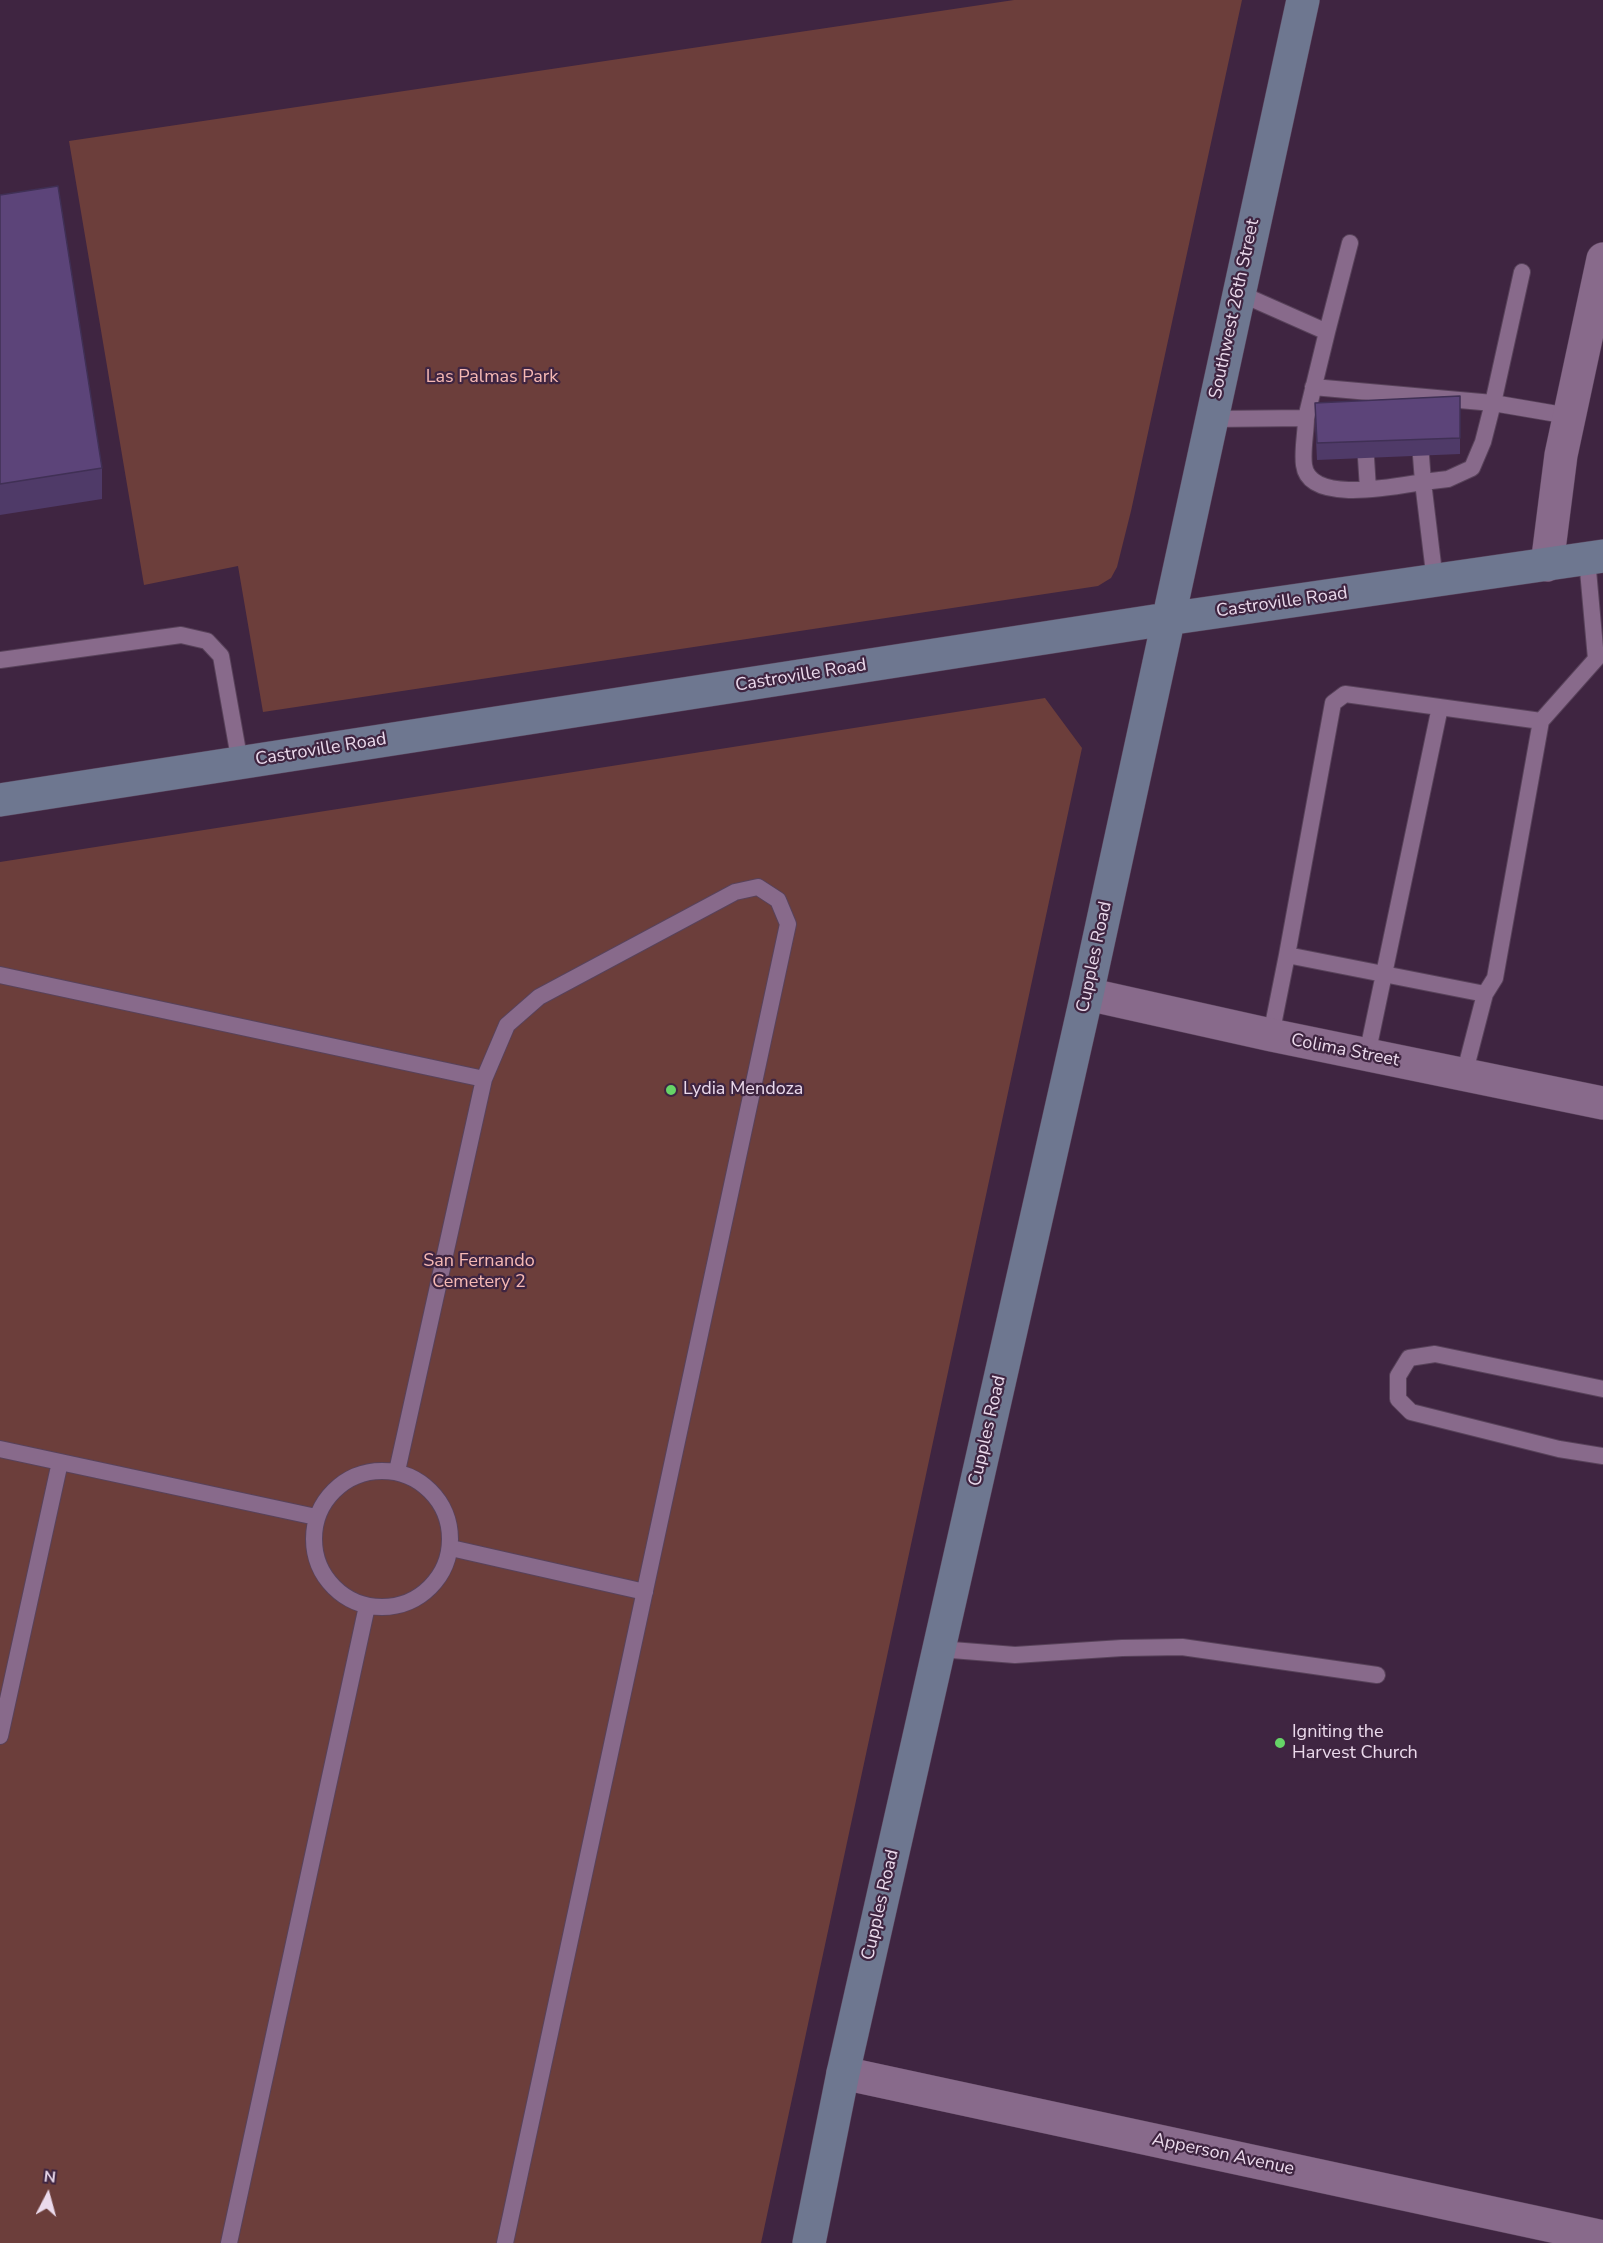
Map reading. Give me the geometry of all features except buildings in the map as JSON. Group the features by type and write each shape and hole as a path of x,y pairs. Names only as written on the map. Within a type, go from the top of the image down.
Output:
{"main road":[{"name":"Southwest 26th Street","path":"1167,619 1303,0"},
{"name":"Castroville Road","path":"0,800 1167,619 1595,557"},
{"name":"Cupples Road","path":"809,2243 843,2073 1087,994 1167,619"}],"street":[{"path":"1547,565 1561,455 1603,259"},
{"name":"Colima Street","path":"1087,994 1270,1035 1603,1103"},
{"name":"Apperson Avenue","path":"843,2073 1603,2237"}],"lane":[{"path":"1350,243 1306,418 1304,466 1311,480 1334,489 1368,489 1448,479 1472,468 1483,442 1493,403 1522,272"},
{"path":"1239,293 1327,332"},
{"path":"1313,387 1493,403 1569,416"},
{"path":"1363,391 1364,408"},
{"path":"1417,396 1418,415"},
{"path":"1211,419 1306,418"},
{"path":"1420,456 1435,581"},
{"path":"1366,458 1368,489"},
{"path":"1464,1075 1485,994 1495,978 1541,721 1599,658 1595,557"},
{"path":"0,660 181,635 207,641 221,656 240,763"},
{"path":"1270,1035 1333,703 1345,694 1541,721"},
{"path":"1367,1055 1386,974 1440,707"},
{"path":"397,1471 484,1079 507,1025 539,997 735,892 758,886 778,900 788,924 505,2243"},
{"path":"1287,955 1485,994"},
{"path":"0,975 484,1079"},
{"path":"1603,1389 1435,1354 1410,1358 1398,1376 1398,1399 1412,1412 1559,1449 1603,1456"},
{"path":"0,1449 316,1517"},
{"path":"0,1736 60,1462"},
{"path":"371,1470 397,1471 421,1481 439,1500 450,1523 451,1548 444,1570 430,1588 412,1601 390,1607 367,1606 346,1598 329,1582 317,1562 313,1540 316,1517 328,1495 348,1478 371,1470"},
{"path":"451,1548 645,1592"},
{"path":"229,2243 367,1606"},
{"path":"939,1649 1015,1655 1182,1647 1377,1675"}],"green space":[{"name":"Las Palmas Park","path":"1014,0 1242,0 1131,511 1117,567 1111,578 1098,586 263,712 238,566 144,585 69,141"},
{"name":"San Fernando Cemetery 2","path":"1045,698 1082,748 761,2243 0,2243 0,862"}],"place":[{"name":"Lydia Mendoza","path":"671,1090"},
{"name":"Igniting the Harvest Church","path":"1280,1743"}]}
